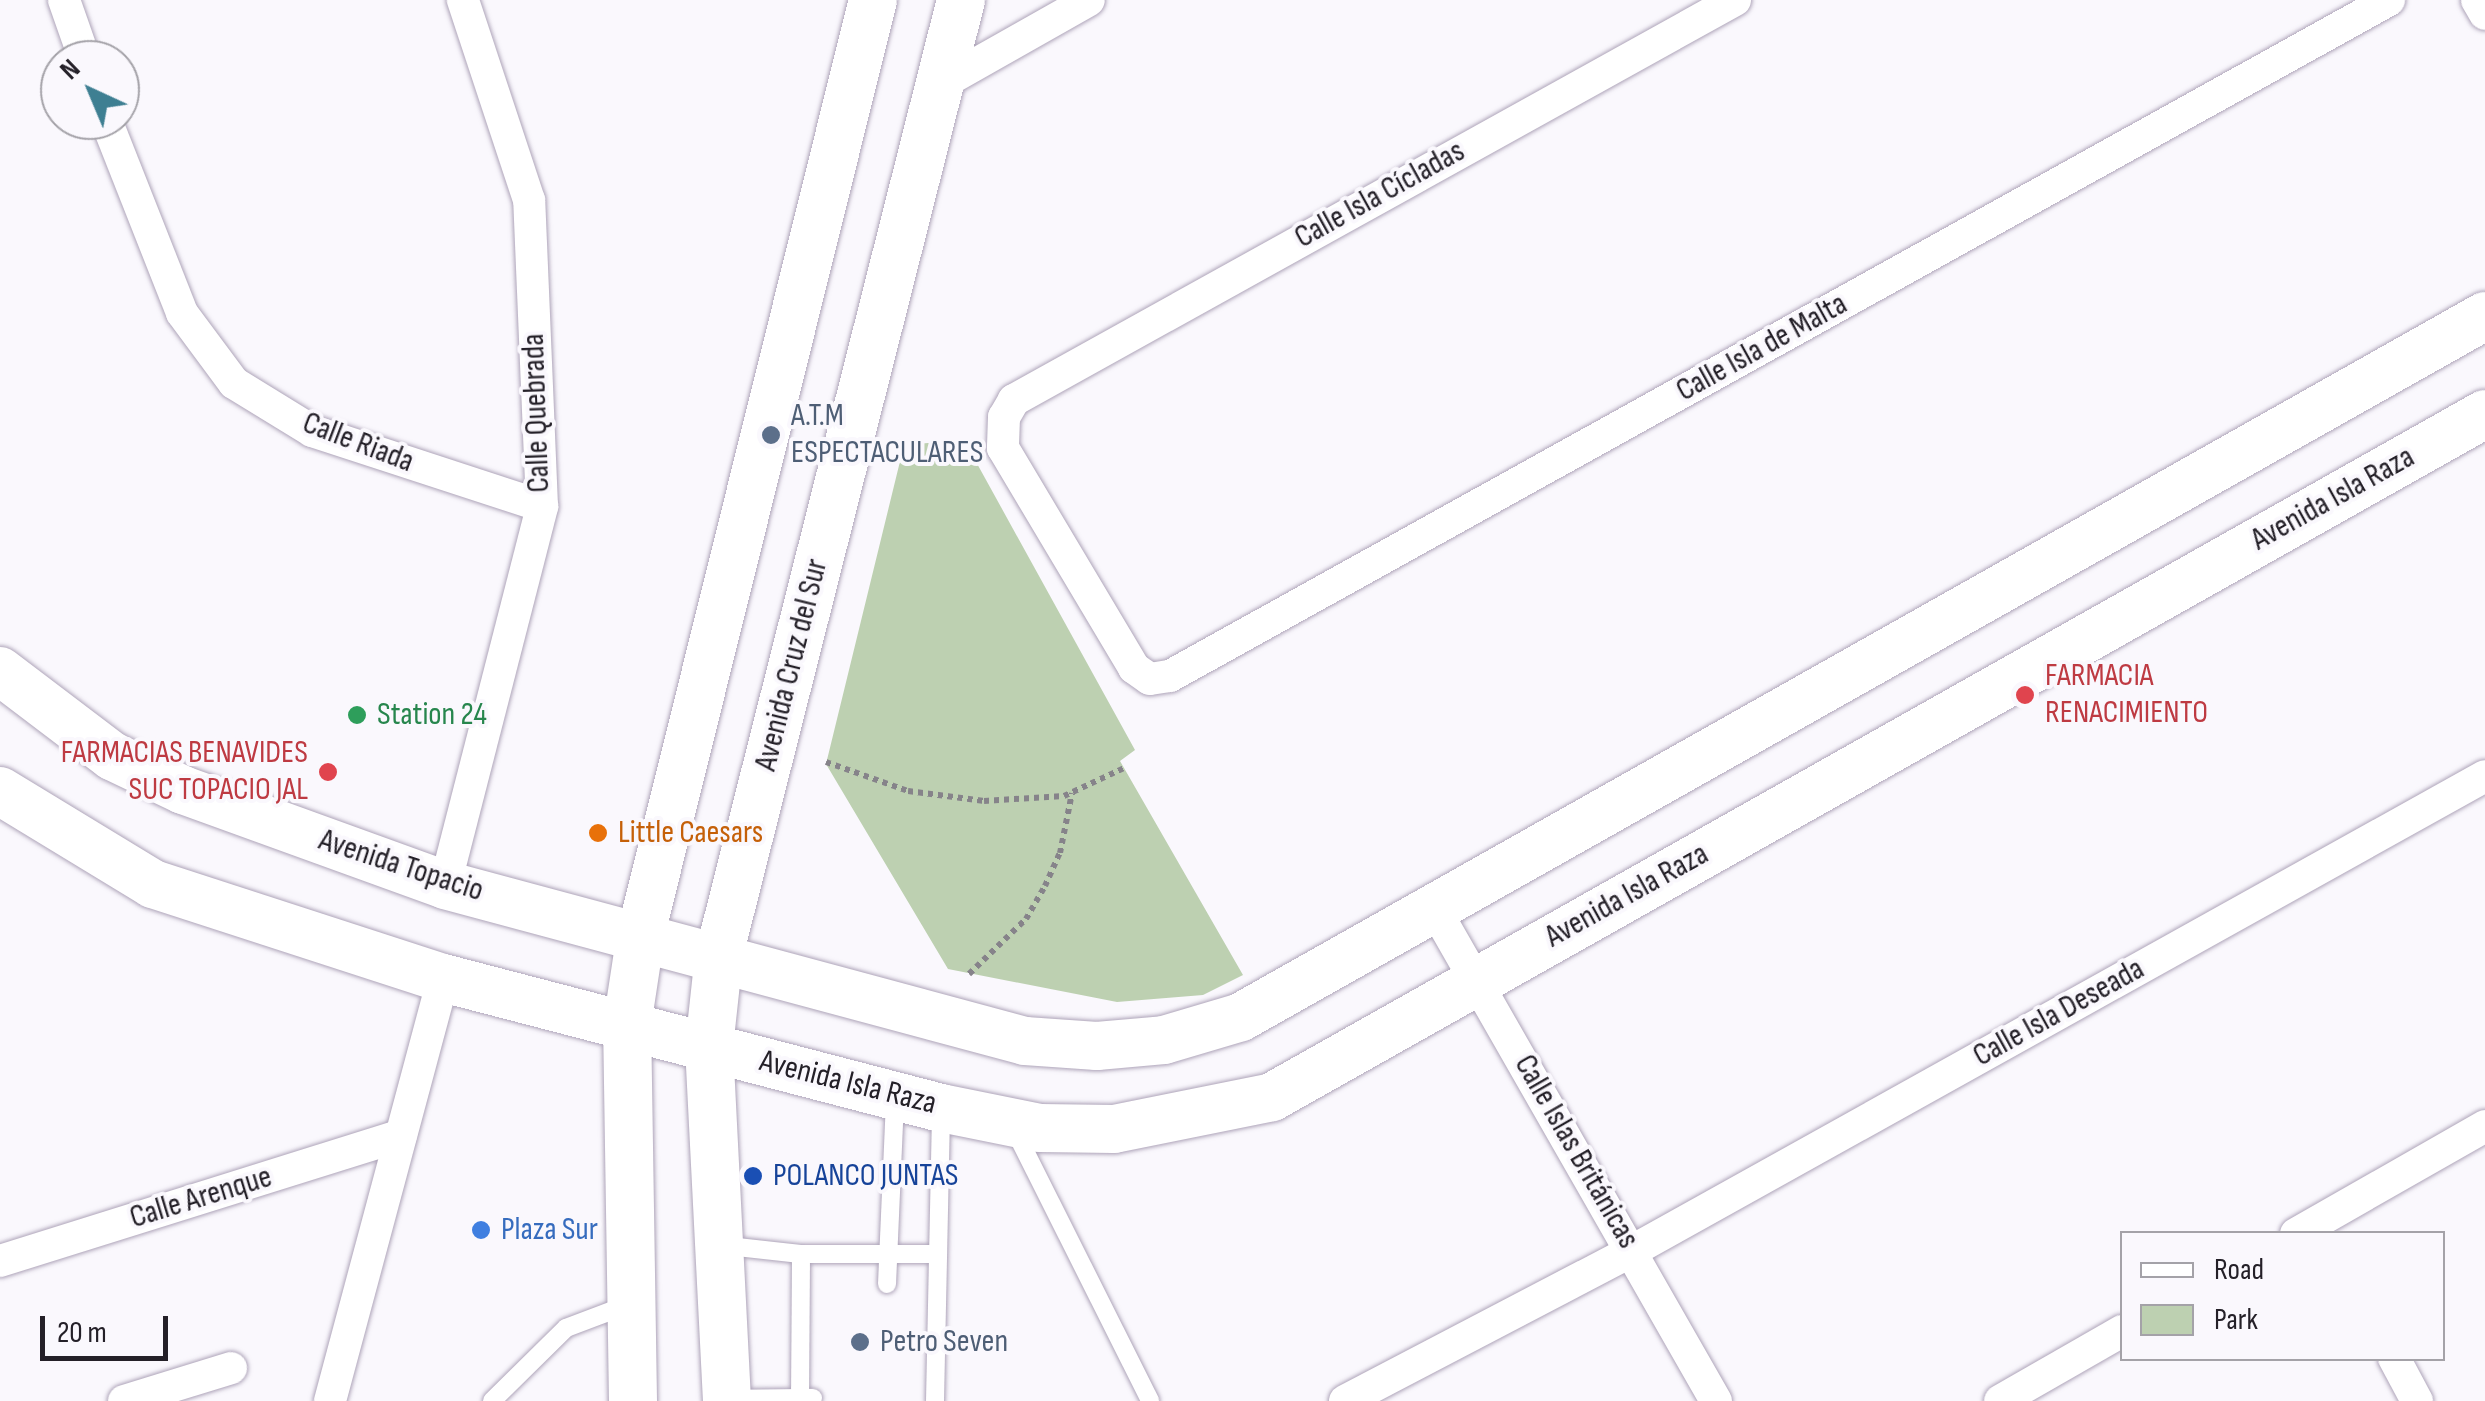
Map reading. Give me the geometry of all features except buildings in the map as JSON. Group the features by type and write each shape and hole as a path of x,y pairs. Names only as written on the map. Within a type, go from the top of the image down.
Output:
{"street":[{"path":"64,0 77,40"},
{"name":"Calle Quebrada","path":"445,884 542,506 530,200 463,0"},
{"path":"632,1401 628,1025 642,934 873,0"},
{"name":"Avenida Cruz del Sur","path":"727,1400 708,1047 718,955 960,0"},
{"path":"939,84 1089,0"},
{"name":"Calle Isla Cícladas","path":"1134,668 1003,448 1004,417 1026,390 1735,0"},
{"name":"Calle Isla de Malta","path":"1134,668 1150,679 1170,676 2388,0"},
{"path":"2477,0 2485,14"},
{"name":"Calle Riada","path":"114,140 182,313 234,383 312,431 542,506"},
{"path":"718,955 1025,1041 1097,1046 1164,1040 1242,1017 2485,316"},
{"name":"Avenida Isla Raza","path":"708,1047 1010,1122 1114,1129 1272,1097 2485,414"},
{"name":"Avenida Topacio","path":"0,670 112,756 183,790 445,884 718,955"},
{"name":"Calle Isla Deseada","path":"1345,1401 1632,1250 2485,776"},
{"path":"0,792 153,884 444,978 708,1047"},
{"name":"Calle Islas Británicas","path":"1433,906 1716,1401"},
{"path":"330,1401 444,978"},
{"path":"2313,1229 2485,1126"},
{"name":"Calle Arenque","path":"0,1261 401,1135"},
{"path":"2000,1401 2048,1389 2120,1334"},
{"path":"2396,1361 2417,1401"},
{"path":"124,1401 231,1368"}],"lane":[{"path":"887,1284 896,1096"},
{"path":"935,1401 942,1108"},
{"path":"1010,1122 1150,1401"},
{"path":"719,1244 801,1254 938,1254"},
{"path":"727,1400 804,1399 801,1254"},
{"path":"492,1401 566,1328 632,1303"}],"path":[{"path":"826,762 908,791 984,801 1072,792 1124,768"},
{"path":"969,974 1026,919 1045,886 1060,853 1072,792"}],"green space":[{"path":"964,440 1135,750 1120,761 1243,975 1203,995 1117,1002 948,969 826,764 904,445"}],"place":[{"name":"A.T.M ESPECTACULARES","path":"771,435"},
{"name":"FARMACIA RENACIMIENTO","path":"2025,695"},
{"name":"Station 24","path":"357,715"},
{"name":"FARMACIAS BENAVIDES SUC TOPACIO JAL","path":"328,772"},
{"name":"Little Caesars","path":"598,833"},
{"name":"POLANCO JUNTAS","path":"753,1176"},
{"name":"Plaza Sur","path":"481,1230"},
{"name":"Petro Seven","path":"860,1342"}]}
